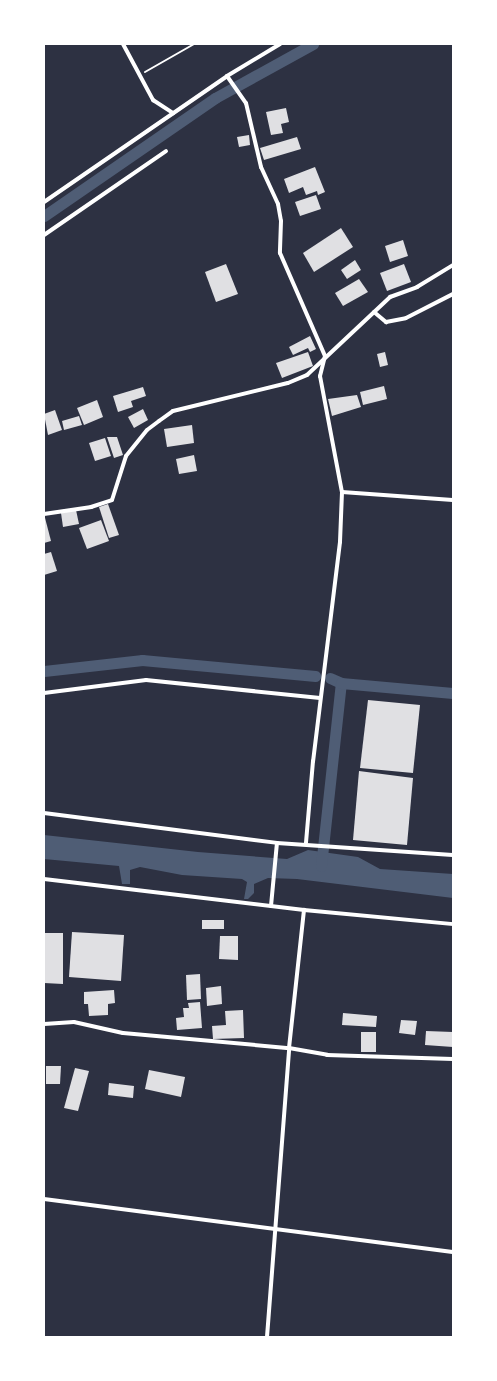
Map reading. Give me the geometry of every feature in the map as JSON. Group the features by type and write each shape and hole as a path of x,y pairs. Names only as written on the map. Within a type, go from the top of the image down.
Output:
{"street":[{"path":"123,44 153,100 173,113"},
{"path":"44,202 227,76 280,44"},
{"path":"227,76 246,103 261,167 278,204 281,222 280,253 325,356 320,376 342,492 340,542 320,698 306,843"},
{"path":"44,235 166,151"},
{"path":"44,514 91,506 112,500 126,456 147,430 174,411 288,383 307,375 325,356 390,297 417,287 453,265"},
{"path":"374,312 386,322 400,319 453,294"},
{"path":"342,492 453,500"},
{"path":"44,693 146,680 320,698"},
{"path":"44,813 277,843 306,843 453,855"},
{"path":"271,906 277,843"},
{"path":"44,879 304,910 453,924"},
{"path":"267,1337 287,1071 304,910"},
{"path":"44,1024 74,1022 124,1033 327,1055 453,1059"},
{"path":"44,1199 453,1252"}],"path":[{"path":"140,75 194,44"}],"water":[{"path":"44,835 198,852 287,859 308,850 358,857 380,869 453,874 453,898 297,879 268,878 254,884 254,893 248,899 244,899 247,882 242,879 182,875 140,867 130,870 130,884 122,884 119,866 44,859"}],"building":[{"path":"286,108 289,122 281,124 283,133 271,135 266,112"},
{"path":"249,135 250,145 239,147 237,137"},
{"path":"297,137 301,149 264,160 260,148"},
{"path":"315,167 325,192 318,195 317,191 306,195 303,187 289,193 284,179"},
{"path":"316,195 321,209 300,216 295,202"},
{"path":"341,228 353,247 314,272 303,253"},
{"path":"403,240 408,256 390,262 385,246"},
{"path":"355,260 361,270 347,279 341,270"},
{"path":"226,264 238,294 216,302 205,272"},
{"path":"404,264 411,282 387,291 380,273"},
{"path":"359,279 368,292 343,306 335,293"},
{"path":"310,336 316,349 310,352 308,348 293,355 289,347"},
{"path":"308,352 313,366 282,378 276,363"},
{"path":"385,352 388,365 380,367 377,354"},
{"path":"384,386 387,399 363,405 360,392"},
{"path":"143,387 146,396 131,401 133,407 118,412 113,396"},
{"path":"357,395 361,407 332,416 328,399"},
{"path":"97,400 103,417 84,425 77,408"},
{"path":"143,409 148,420 134,428 128,417"},
{"path":"55,410 62,430 48,435 44,414"},
{"path":"79,416 82,425 64,430 62,421"},
{"path":"192,425 194,443 167,447 164,429"},
{"path":"107,437 117,437 123,455 114,458"},
{"path":"105,438 111,456 95,461 89,443"},
{"path":"194,455 197,471 179,474 176,459"},
{"path":"108,504 119,535 109,538 99,507"},
{"path":"76,510 79,524 63,527 61,513"},
{"path":"44,514 51,541 44,543"},
{"path":"101,520 109,541 87,549 79,528"},
{"path":"51,552 57,571 44,575 44,554"},
{"path":"368,700 420,705 413,773 360,768"},
{"path":"359,771 413,778 407,845 353,840"},
{"path":"202,920 224,920 224,929 202,929"},
{"path":"72,932 124,935 121,981 69,977"},
{"path":"44,933 63,933 63,984 44,983"},
{"path":"220,936 238,936 238,960 219,959"},
{"path":"200,974 201,999 187,1000 186,975"},
{"path":"221,986 222,1004 207,1006 206,988"},
{"path":"114,990 115,1003 108,1004 108,1015 89,1016 88,1004 84,1004 84,992"},
{"path":"200,1002 202,1028 177,1030 176,1018 184,1017 183,1008 189,1008 188,1003"},
{"path":"243,1010 244,1038 213,1039 212,1026 226,1025 225,1011"},
{"path":"343,1013 377,1016 376,1027 342,1025"},
{"path":"401,1020 417,1021 415,1035 399,1033"},
{"path":"426,1031 453,1032 453,1047 425,1045"},
{"path":"361,1032 376,1032 376,1052 361,1052"},
{"path":"46,1066 61,1066 60,1084 46,1084"},
{"path":"75,1068 89,1071 78,1111 64,1108"},
{"path":"149,1070 185,1077 181,1097 145,1089"},
{"path":"109,1083 134,1086 133,1098 108,1095"}],"waterway":[{"path":"44,216 215,98 313,44"},
{"path":"44,671 142,660 315,676"},
{"path":"330,678 341,683"},
{"path":"321,866 341,683 453,693"}]}
